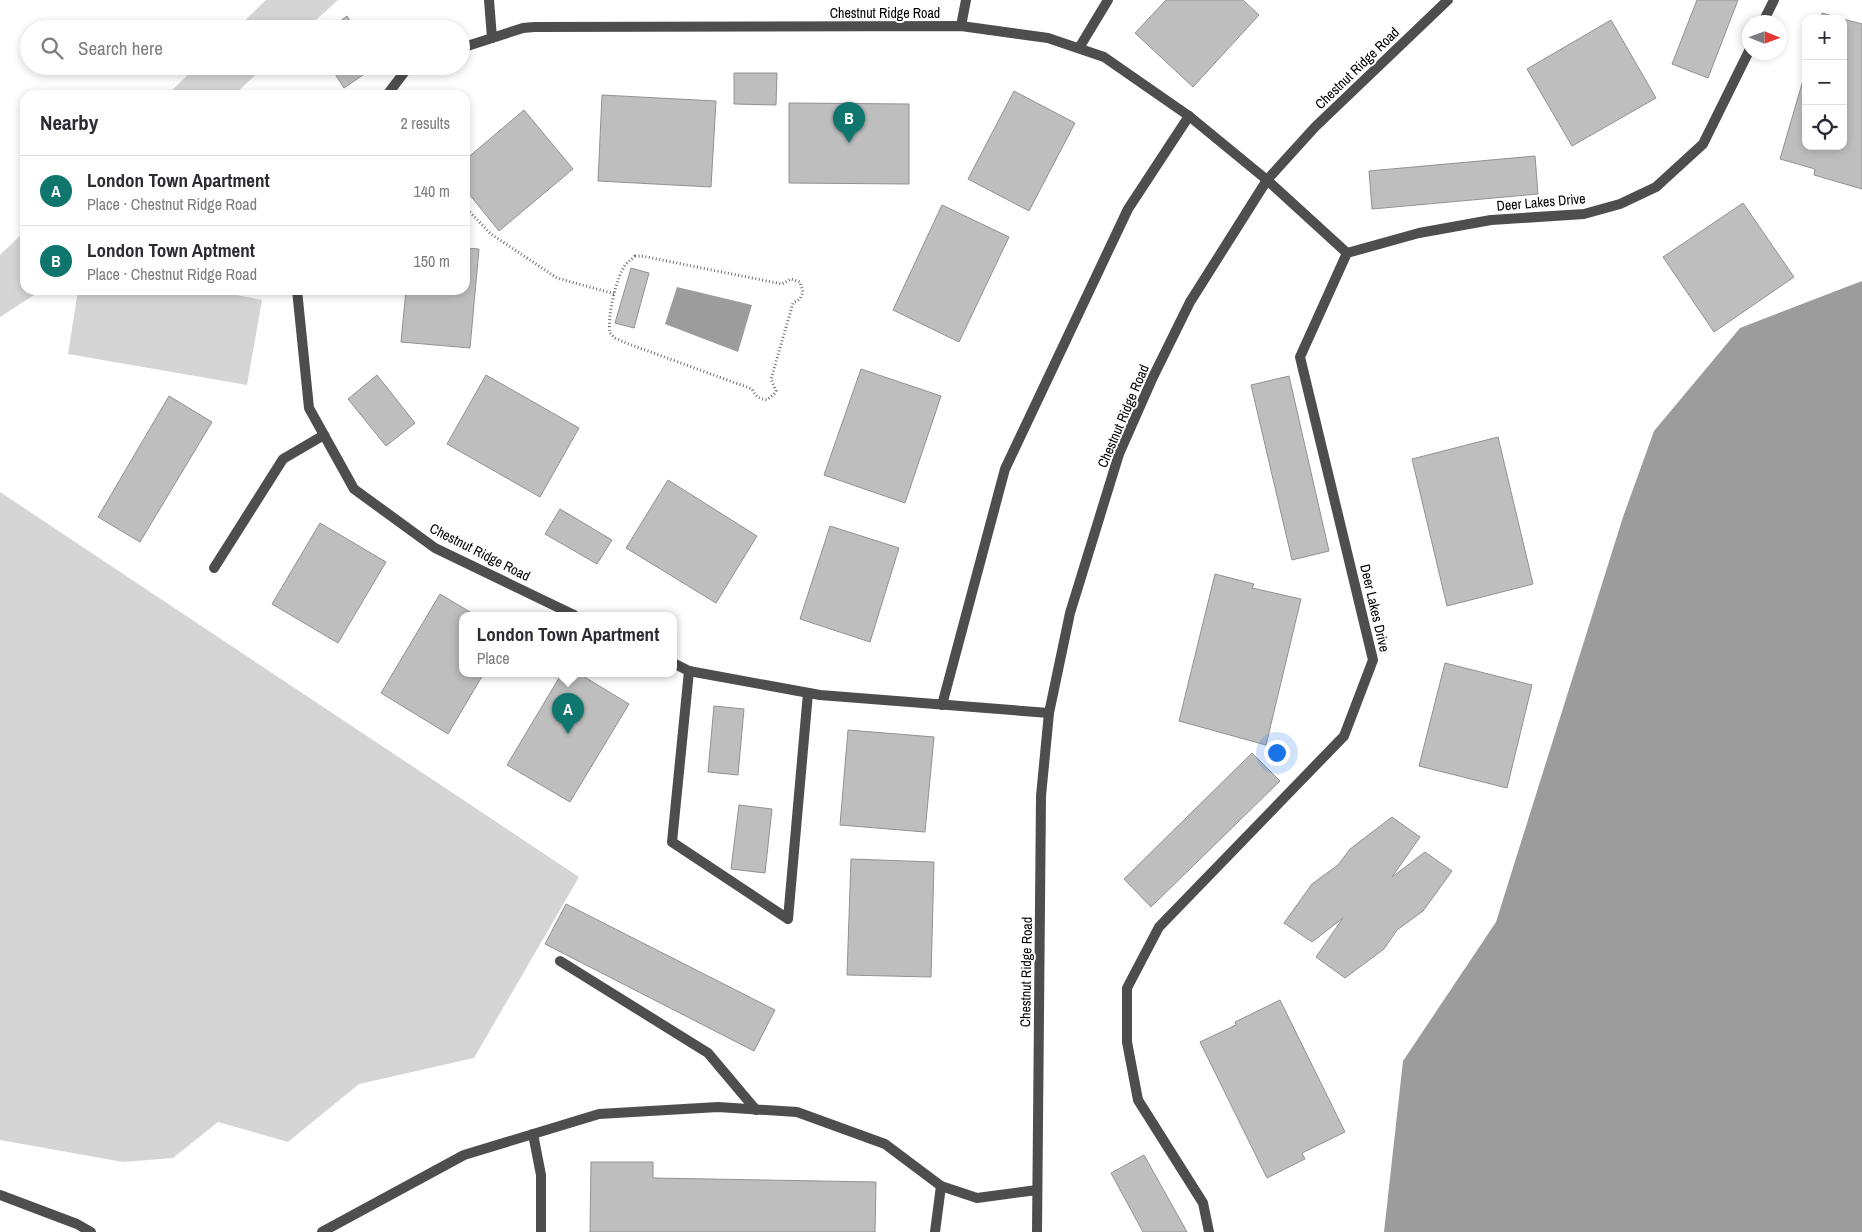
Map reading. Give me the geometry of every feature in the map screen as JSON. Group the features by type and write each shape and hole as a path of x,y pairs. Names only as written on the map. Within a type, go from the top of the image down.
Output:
{"street":[{"path":"489,0 492,38"},
{"path":"962,26 966,0"},
{"path":"1079,48 1108,0"},
{"name":"Chestnut Ridge Road","path":"1037,1232 1041,796 1049,713 1070,613 1119,454 1153,377 1190,302 1267,180 1316,127 1448,0"},
{"path":"1766,15 1774,0"},
{"name":"Chestnut Ridge Road","path":"470,45 522,28 534,27 962,26 1048,38 1104,57 1189,116 1267,180"},
{"name":"Deer Lakes Drive","path":"1209,1232 1203,1203 1138,1100 1127,1042 1127,988 1159,927 1344,736 1373,660 1300,357 1347,253 1419,233 1491,220 1584,214 1620,204 1656,187 1703,144 1745,60"},
{"path":"390,90 402,75"},
{"path":"942,706 1005,469 1128,209 1189,116"},
{"path":"1267,180 1347,253"},
{"name":"Chestnut Ridge Road","path":"298,295 309,408 354,489 435,548 568,612"},
{"path":"214,568 283,459 324,435"},
{"path":"677,665 689,671 808,693 942,706 1049,713"},
{"path":"689,671 672,842 788,919 808,693"},
{"path":"560,962 708,1053 756,1110"},
{"path":"322,1232 464,1155 599,1114 718,1107 797,1112 885,1144 941,1186 977,1198 1037,1190"},
{"path":"533,1134 541,1175 541,1232"},
{"path":"935,1232 941,1186"},
{"path":"0,1195 77,1224 91,1232"}],"path":[{"path":"470,211 491,234 557,278 615,294"},
{"path":"635,256 782,284 795,279 800,282 803,292 800,299 792,303 771,379 776,390 767,400 755,396 752,389 615,338 610,334 608,317 615,294 625,265 635,256"}],"shaded area":[{"path":"266,0 338,0 316,20 245,20"},
{"path":"188,75 255,75 239,90 172,90"},
{"path":"20,236 20,295 34,295 0,317 0,255"},
{"path":"1862,281 1862,1232 1384,1232 1403,1061 1496,922 1623,517 1654,431 1740,328"},
{"path":"677,287 752,305 738,352 665,324"},
{"path":"77,295 236,295 262,300 247,385 68,354"},
{"path":"0,492 579,877 474,1058 359,1084 288,1142 218,1122 173,1158 123,1162 0,1140"}],"building":[{"path":"1166,0 1243,0 1259,15 1193,87 1135,33"},
{"path":"1697,0 1738,0 1708,78 1672,64"},
{"path":"347,16 349,20 341,20"},
{"path":"1611,20 1656,98 1572,146 1527,69"},
{"path":"1847,20 1862,24 1862,189 1814,175 1815,169 1780,159 1802,84 1802,150 1847,150"},
{"path":"734,73 777,73 776,105 734,104"},
{"path":"336,75 363,75 344,88"},
{"path":"1014,91 1075,123 1029,211 968,179"},
{"path":"602,95 716,101 711,187 598,181"},
{"path":"789,103 909,104 909,184 789,183"},
{"path":"524,110 573,169 499,231 470,195 470,156"},
{"path":"1535,156 1538,194 1372,209 1369,171"},
{"path":"1743,203 1794,277 1714,332 1663,257"},
{"path":"942,205 1009,237 959,342 893,310"},
{"path":"470,248 479,249 470,348 401,342 406,295 470,295"},
{"path":"631,268 649,273 634,328 615,323"},
{"path":"861,369 941,396 905,503 824,475"},
{"path":"377,375 415,423 386,446 348,399"},
{"path":"486,375 579,428 540,497 447,444"},
{"path":"1289,376 1329,551 1292,560 1251,385"},
{"path":"169,396 212,422 140,542 98,517"},
{"path":"1498,437 1533,584 1447,606 1412,459"},
{"path":"668,480 757,536 716,603 626,548"},
{"path":"560,509 612,540 597,564 545,534"},
{"path":"320,523 386,562 338,643 272,604"},
{"path":"830,526 899,548 870,642 800,619"},
{"path":"1215,574 1254,584 1252,588 1301,599 1266,745 1179,721"},
{"path":"440,594 470,612 459,612 459,677 482,677 448,734 381,693"},
{"path":"1445,663 1532,685 1507,788 1419,766"},
{"path":"560,677 585,677 629,704 570,802 507,765"},
{"path":"714,706 744,709 738,775 708,772"},
{"path":"848,730 934,737 925,832 840,825"},
{"path":"1252,753 1280,781 1151,907 1124,879"},
{"path":"739,805 772,809 765,873 731,869"},
{"path":"1392,817 1420,837 1392,877 1425,852 1452,871 1423,911 1397,930 1384,949 1345,978 1316,957 1343,918 1312,942 1284,923 1312,884 1338,865 1350,849"},
{"path":"851,859 934,862 931,977 847,975"},
{"path":"566,904 775,1010 754,1051 545,944"},
{"path":"1280,1000 1345,1132 1302,1153 1305,1159 1267,1178 1200,1042 1236,1025 1235,1022"},
{"path":"1144,1155 1187,1232 1143,1232 1111,1173"},
{"path":"591,1162 653,1162 653,1178 876,1182 875,1232 590,1232"}],"place":[{"name":"London Town Aptment","path":"849,143"},
{"name":"London Town Apartment","path":"568,734"}]}
